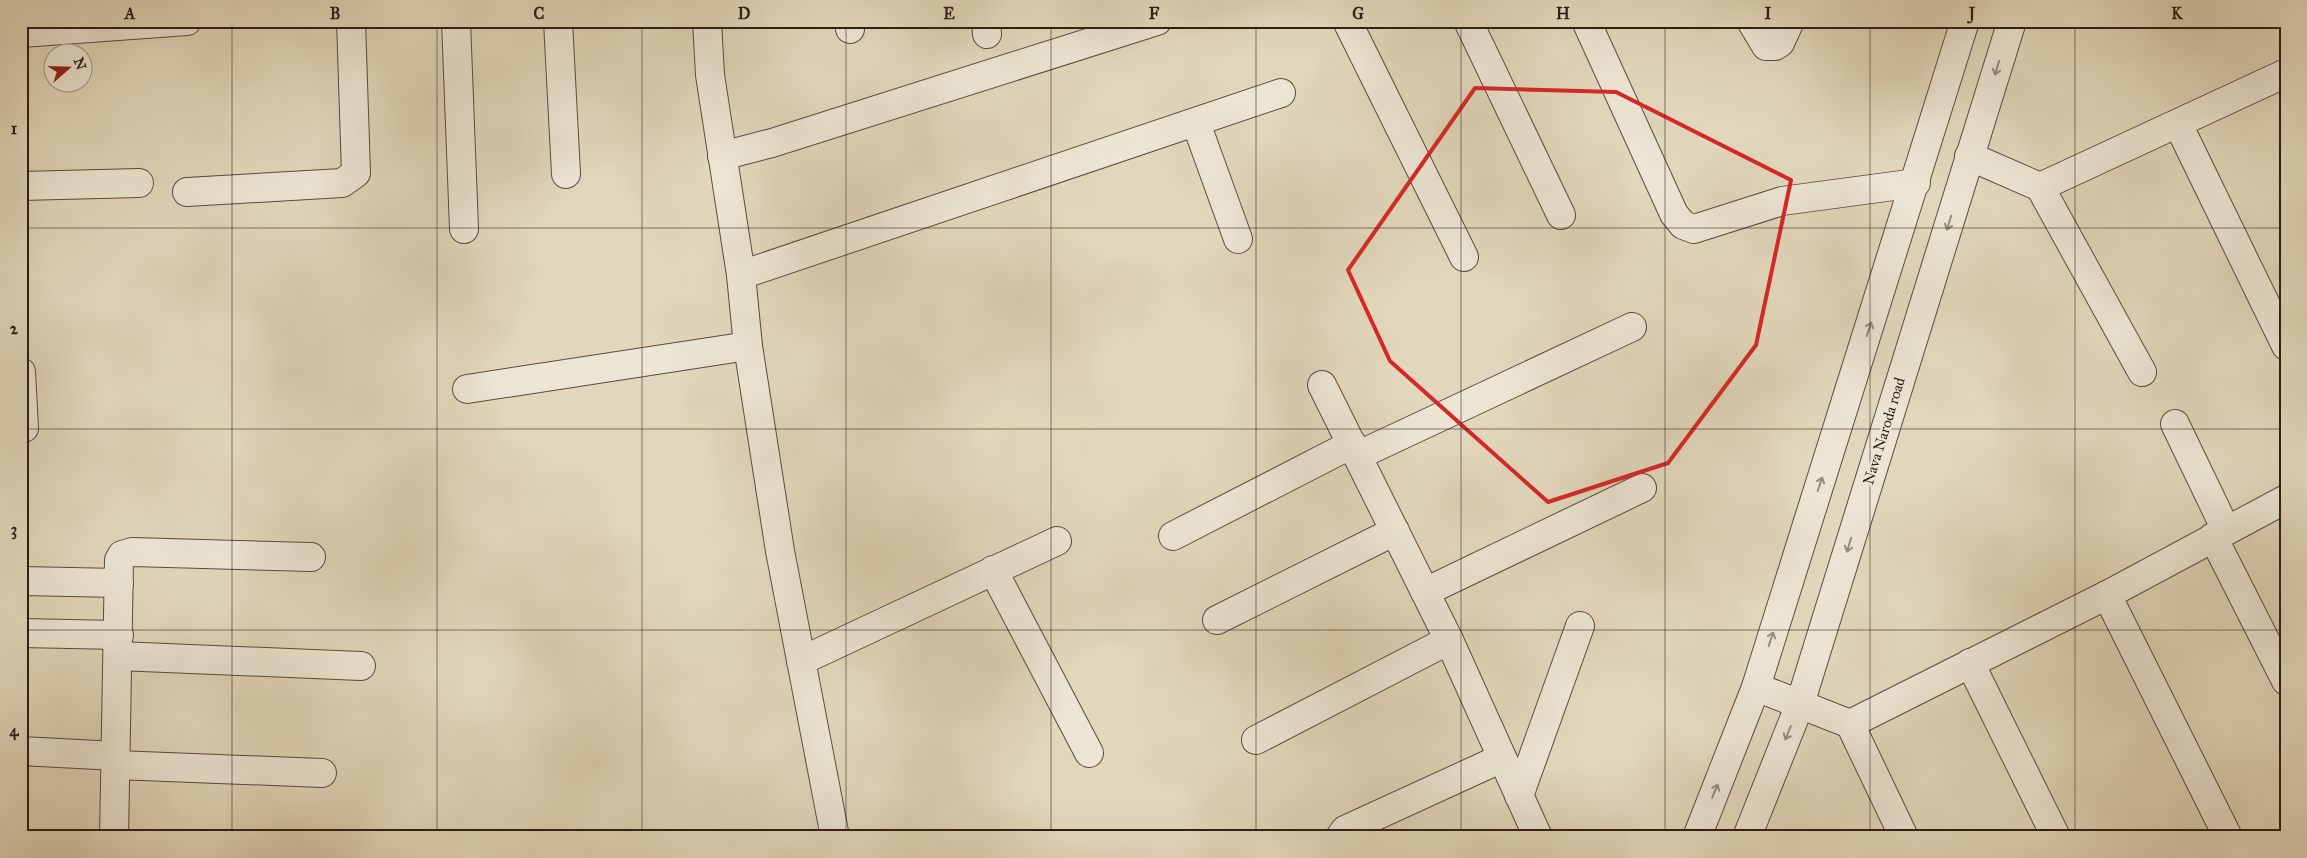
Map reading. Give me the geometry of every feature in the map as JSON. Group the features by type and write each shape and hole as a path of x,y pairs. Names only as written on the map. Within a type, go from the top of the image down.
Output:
{"street":[{"path":"21,33 187,21"},
{"path":"187,192 342,183 356,173 351,21"},
{"path":"456,21 464,229"},
{"path":"558,21 566,174"},
{"path":"707,21 710,75 742,275 748,346 780,551 835,837"},
{"path":"722,156 782,140 1157,21"},
{"path":"1347,21 1464,257"},
{"path":"1468,21 1561,215"},
{"path":"1586,21 1674,214 1683,225 1694,229 1782,201 1916,183"},
{"path":"1751,21 1766,46 1775,46 1780,43 1790,21"},
{"path":"1697,837 1756,687 1916,183 1965,21"},
{"name":"Nava Naroda road","path":"1747,837 1800,704 2012,21"},
{"path":"2040,187 2178,124 2284,80"},
{"path":"742,275 1282,93"},
{"path":"1196,123 1238,239"},
{"path":"2178,124 2286,346"},
{"path":"1969,156 2040,187 2142,372"},
{"path":"21,186 139,183"},
{"path":"1173,536 1355,450 1632,327"},
{"path":"468,389 748,346"},
{"path":"21,372 24,428"},
{"path":"1322,385 1449,640 1538,837"},
{"path":"2176,424 2220,534 2286,681"},
{"path":"1425,592 1642,488"},
{"path":"1850,724 2107,595 2286,498"},
{"path":"1217,620 1395,531"},
{"path":"801,661 1057,541"},
{"path":"114,837 119,560 122,555 132,552 311,557"},
{"path":"993,570 1089,753"},
{"path":"21,581 120,583"},
{"path":"2107,595 2228,837"},
{"path":"1520,796 1580,626"},
{"path":"21,633 118,645 361,666"},
{"path":"1256,740 1449,640"},
{"path":"1970,664 2056,837"},
{"path":"1756,687 1850,724 1904,837"},
{"path":"21,751 116,760 322,773"},
{"path":"1340,837 1344,830 1502,758"}],"highlighted area":[{"path":"1475,88 1616,92 1791,180 1756,345 1668,463 1548,502 1390,361 1348,270"}]}
